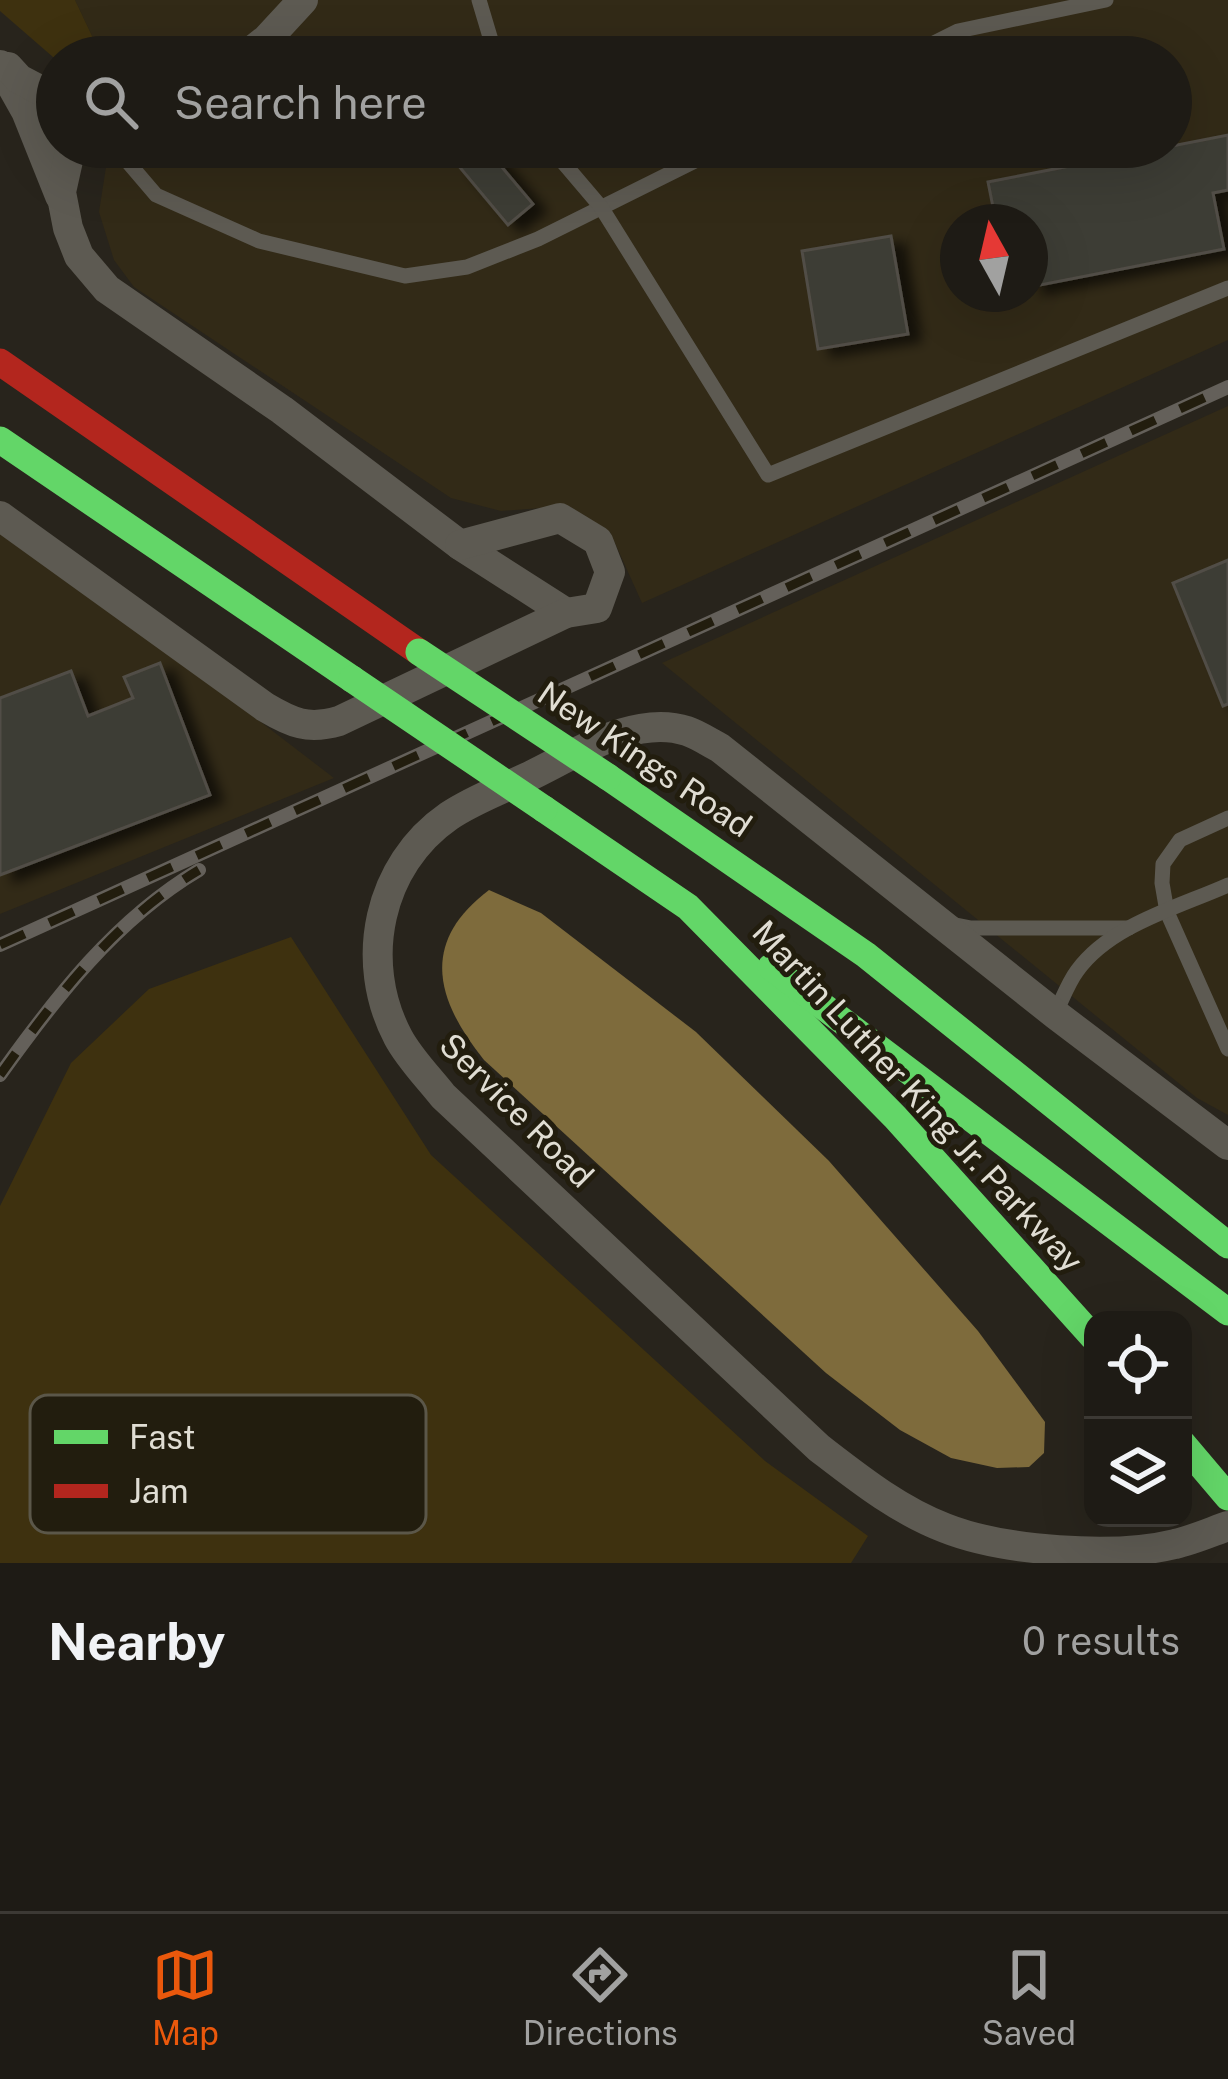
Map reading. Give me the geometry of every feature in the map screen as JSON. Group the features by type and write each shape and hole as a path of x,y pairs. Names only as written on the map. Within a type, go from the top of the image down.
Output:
{"main road":[{"name":"New Kings Road","path":"0,362 866,955 1228,1245"},
{"path":"0,440 688,907 871,1039 1228,1312"},
{"name":"Martin Luther King Jr. Parkway","path":"688,907 895,1118 1084,1327"},
{"path":"1192,1454 1227,1491"}],"street":[{"path":"270,36 303,0"},
{"path":"0,62 36,88"},
{"path":"0,62 36,135"},
{"path":"49,168 79,256 107,289 282,410 460,545 566,613"},
{"path":"63,201 67,168"},
{"path":"0,516 265,707 293,724 316,728 566,613 597,608 610,572 598,541 560,518 460,545"},
{"name":"Service Road","path":"1228,1144 1055,1014 720,748 688,731 657,726 602,741 450,815 413,848 387,890 376,938 380,988 398,1038 442,1096 819,1448 882,1496 946,1529 1077,1551 1132,1552 1178,1544 1228,1526"},
{"path":"1077,1551 1156,1563"}],"lane":[{"path":"479,0 490,36"},
{"path":"948,36 1106,0"},
{"path":"133,168 156,196 259,241 405,276 467,267 538,239 681,168"},
{"path":"568,168 601,207 768,475 1228,288"},
{"path":"1228,818 1180,840 1163,864 1167,912 1228,1049"},
{"path":"1055,1014 1076,971 1099,949 1132,928 1228,885"},
{"path":"937,920 971,928 1132,928"}],"shaded area":[{"path":"0,0 75,0 92,36 36,36 36,42 0,11"},
{"path":"75,0 1228,0 1228,340 642,603 610,532 569,506 501,511 451,498 134,287 114,260 99,212 106,168 1192,168 1192,36 92,36"},
{"path":"1228,406 1228,1115 1197,1098 662,663"},
{"path":"0,528 54,564 334,778 0,914"},
{"path":"489,890 541,913 696,1032 829,1161 978,1331 1045,1422 1044,1453 1029,1467 997,1468 951,1458 900,1430 826,1373 484,1060 454,1015 442,972 452,930"},
{"path":"291,937 431,1155 765,1461 868,1536 851,1563 0,1563 0,1206 71,1063 149,989"}],"building":[{"path":"1228,135 1228,190 1213,193 1224,249 1048,283 1048,204 992,204 988,182 1059,168 1192,168 1192,142"},
{"path":"460,168 503,168 533,204 508,225"},
{"path":"891,236 908,334 818,349 802,251"},
{"path":"1228,560 1228,704 1223,706 1173,583"},
{"path":"160,663 210,795 0,875 0,698 71,671 88,716 133,698 124,677"}],"railway":[{"path":"0,945 1228,387"},
{"path":"0,1075 65,989 114,936 199,870"}],"traffic: fast":[{"path":"0,440 352,679"},
{"path":"419,652 608,777"},
{"path":"352,679 544,809"},
{"path":"608,777 866,955 1228,1245"},
{"path":"544,809 688,907 895,1117 1084,1327"},
{"path":"771,967 1228,1312"},
{"path":"1192,1455 1228,1497"}],"traffic: jam":[{"path":"0,362 419,652"}]}
